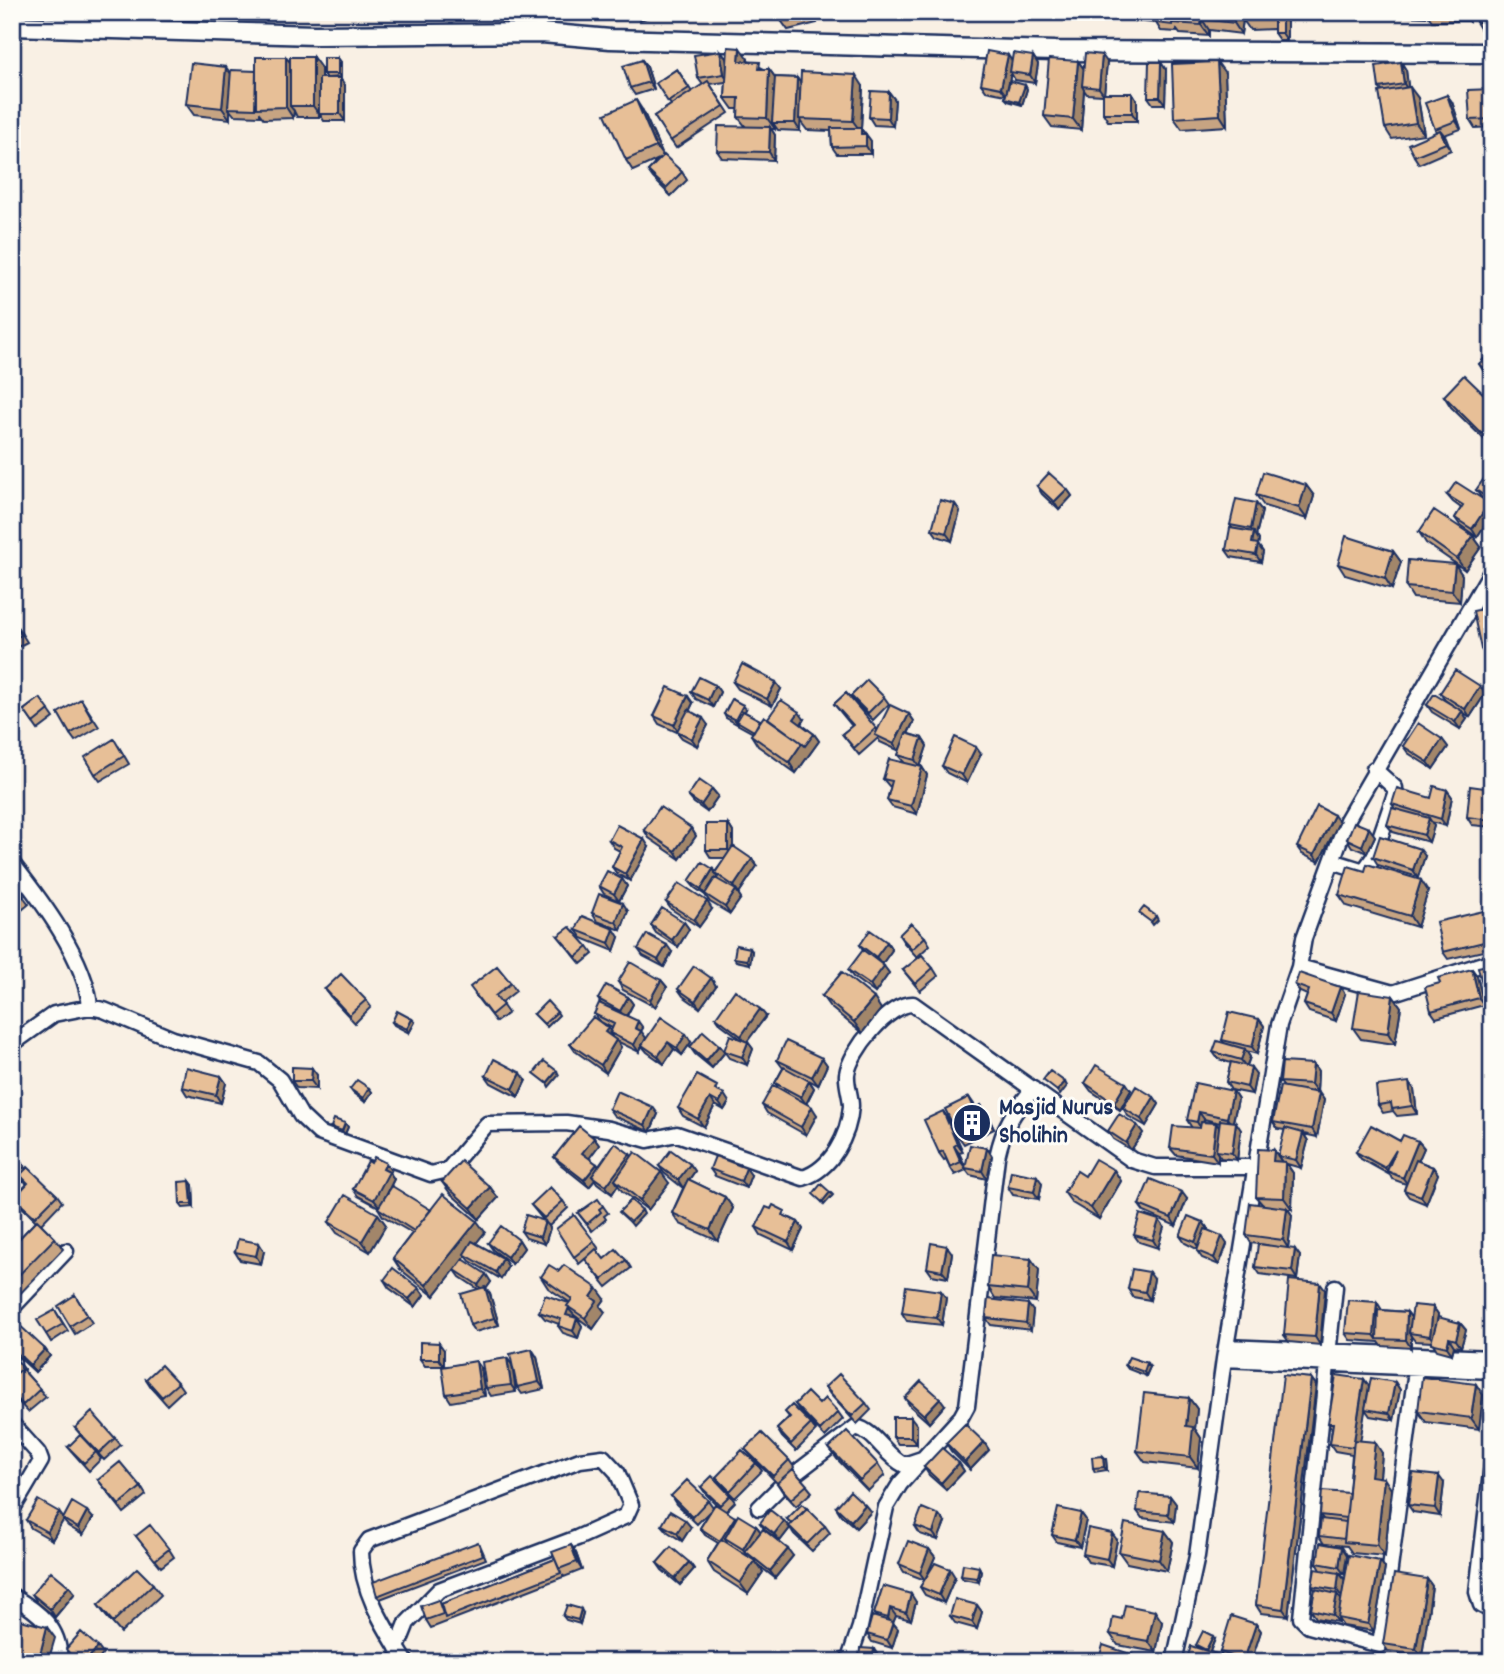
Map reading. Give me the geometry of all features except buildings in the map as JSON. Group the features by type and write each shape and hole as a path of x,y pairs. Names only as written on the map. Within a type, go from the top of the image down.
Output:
{"street":[{"path":"12,26 315,35 542,33 610,38 1042,51 1492,53"},
{"path":"1174,1662 1197,1556 1225,1353 1279,1025 1298,967 1304,938 1347,820 1374,769 1492,570"},
{"path":"1332,861 1364,871 1373,858 1395,794 1395,788 1374,769"},
{"path":"12,863 36,894 81,971 89,993 90,1007"},
{"path":"1298,967 1393,993 1492,961"},
{"path":"12,1044 54,1014 90,1007 116,1014 173,1039 259,1063 280,1080 300,1116 319,1132 431,1174 448,1170 482,1128 493,1123 566,1123 650,1140 677,1134 803,1178 818,1173 838,1150 851,1108 847,1075 868,1034 896,1008 906,1003 927,1011 1132,1160 1144,1165 1254,1167"},
{"path":"848,1662 860,1627 886,1507 900,1484 967,1406 1000,1143 1010,1117 1033,1089"},
{"path":"12,1308 66,1251"},
{"path":"1335,1287 1301,1618 1309,1626 1380,1645 1416,1370"},
{"path":"1225,1353 1330,1349 1492,1358"},
{"path":"1225,1353 1328,1365 1492,1371"},
{"path":"12,1424 38,1453 41,1461 12,1510"},
{"path":"759,1508 787,1480 856,1427 866,1431 897,1462 904,1465 924,1458"},
{"path":"397,1648 407,1623 439,1590 577,1538 626,1516 631,1505 617,1472 603,1457 580,1460 369,1540 361,1551 367,1591 397,1648 406,1662"},
{"path":"1492,1464 1477,1591 1481,1605 1492,1611"},
{"path":"12,1596 48,1623 59,1641 59,1662"}],"place":[{"name":"Masjid Nurus Sholihin","path":"972,1123"}]}
